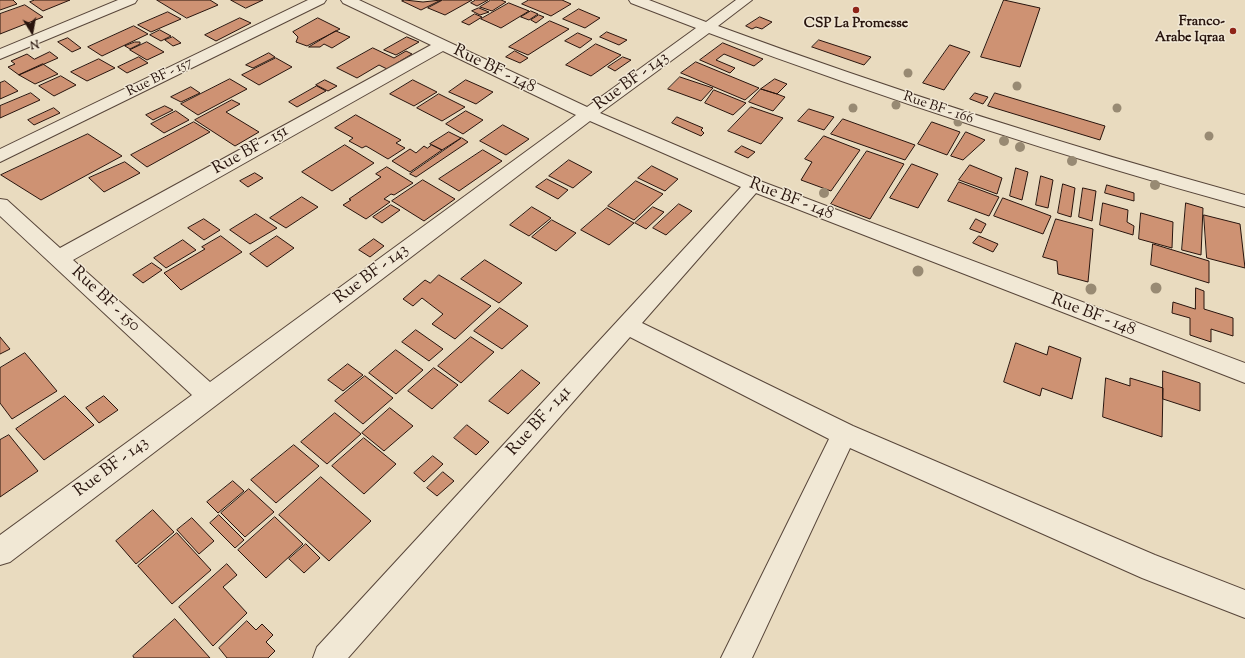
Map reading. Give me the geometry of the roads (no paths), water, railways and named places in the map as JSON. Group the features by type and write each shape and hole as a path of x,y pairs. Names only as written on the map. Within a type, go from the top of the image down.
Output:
{"street":[{"path":"0,54 130,0"},
{"name":"Rue BF - 157","path":"0,156 319,0"},
{"name":"Rue BF - 148","path":"348,0 588,114 753,185 1245,373"},
{"name":"Rue BF - 166","path":"636,0 794,60 984,124 1245,201"},
{"name":"Rue BF - 143","path":"0,552 588,114 745,0"},
{"name":"Rue BF - 151","path":"59,258 442,45"},
{"name":"Rue BF - 141","path":"328,658 753,185"},
{"name":"Rue BF - 150","path":"0,205 209,396"},
{"path":"627,326 844,434 1152,568 1245,604"},
{"path":"736,658 844,434"}],"place":[{"name":"CSP La Promesse","path":"856,10"},
{"name":"Franco- Arabe Iqraa","path":"1233,31"}]}
